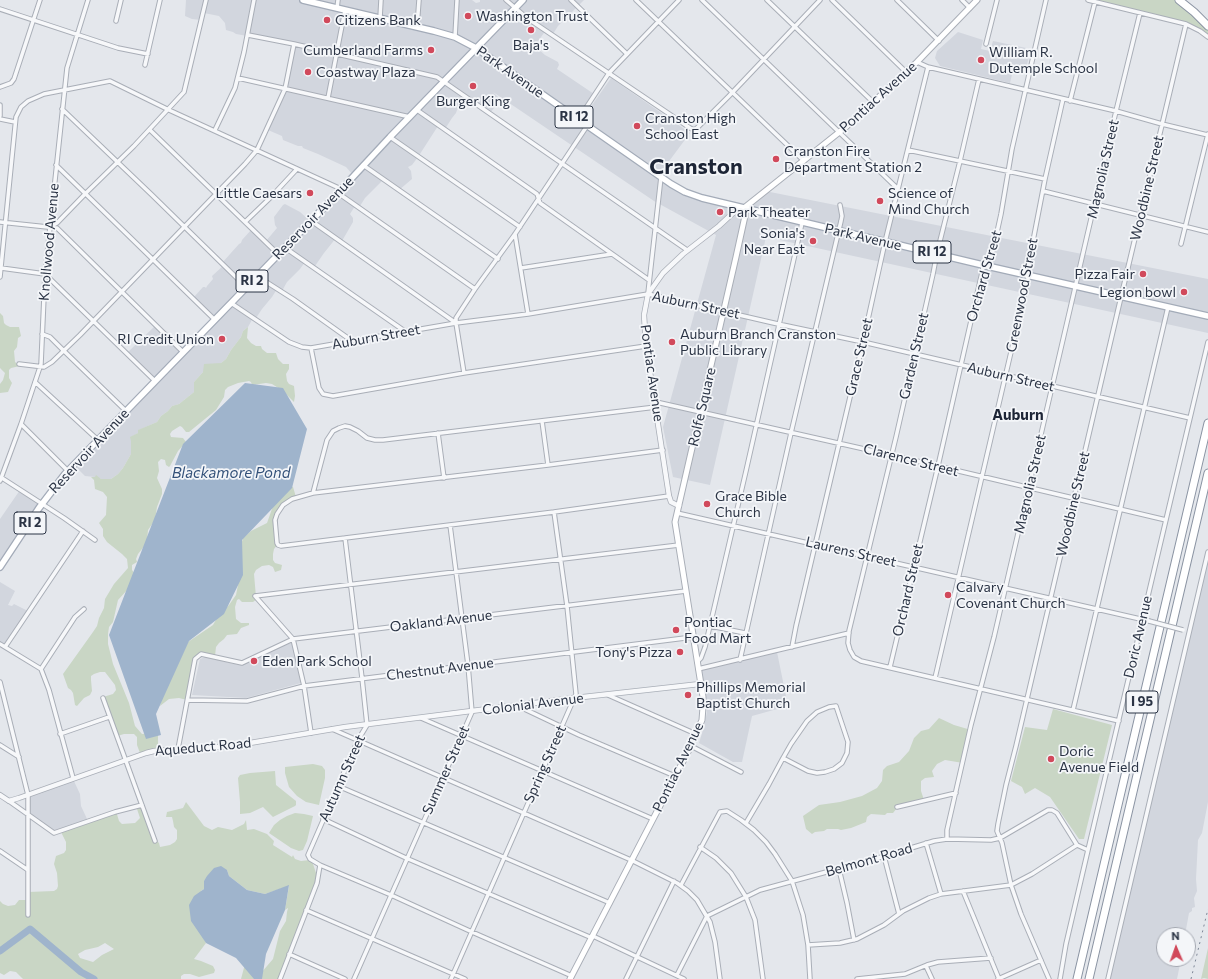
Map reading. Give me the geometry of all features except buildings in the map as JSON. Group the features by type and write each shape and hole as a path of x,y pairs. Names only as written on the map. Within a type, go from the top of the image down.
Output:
{"highway":[{"path":"1180,0 1197,9 1208,20"},
{"path":"1180,0 1208,26"},
{"name":"I 95","path":"1077,979 1208,424"},
{"name":"I 95","path":"1089,979 1208,473"}],"main road":[{"name":"Park Avenue","path":"303,0 455,37 476,48 671,184 697,197 802,223 937,253 1028,276 1208,316"},
{"name":"Reservoir Avenue","path":"0,567 42,504 68,471 523,0"},
{"name":"Pontiac Avenue","path":"744,208 804,161 873,102 939,41 977,0"},
{"name":"Rolfe Square","path":"677,513 745,216 744,208"},
{"name":"Pontiac Avenue","path":"571,977 691,746 702,720 703,707 698,669 675,522 677,513"}],"street":[{"path":"0,87 11,83 14,79 40,0"},
{"name":"Knollwood Avenue","path":"1,479 22,424 42,354 45,274 64,90 68,63 88,0"},
{"path":"116,21 121,0"},
{"path":"145,65 160,0"},
{"path":"50,227 57,224 150,130 184,92 206,0"},
{"path":"215,130 235,88 248,35 254,0"},
{"path":"337,8 338,0"},
{"path":"380,18 381,0"},
{"path":"417,27 419,0"},
{"path":"455,37 457,0"},
{"path":"506,0 527,18 693,130 697,128 820,0"},
{"path":"571,0 627,54"},
{"path":"636,0 804,161"},
{"path":"578,120 609,73 679,0"},
{"path":"702,0 898,189"},
{"path":"766,0 873,102"},
{"path":"832,0 906,72"},
{"path":"897,0 939,41"},
{"path":"962,0 970,8"},
{"path":"986,44 997,0"},
{"name":"Orchard Street","path":"890,667 983,268 990,264 1025,89 1046,0"},
{"path":"1088,0 1186,24 1208,37"},
{"path":"1070,100 1095,2"},
{"path":"0,9 118,48 148,54"},
{"path":"328,98 344,10"},
{"name":"Magnolia Street","path":"947,839 947,830 1140,13"},
{"name":"Woodbine Street","path":"1049,979 1017,903 1011,885 1002,843 997,831 1006,786 1186,24"},
{"path":"248,35 437,77 654,229 687,250"},
{"path":"18,364 44,367 52,362 245,164 257,150 285,89 294,44"},
{"path":"917,62 928,67 1208,134 1181,244"},
{"name":"Grace Street","path":"792,647 885,242 928,67"},
{"path":"238,78 410,117"},
{"name":"Garden Street","path":"980,79 937,253 915,354 849,633 848,644 854,657 861,660 1118,721"},
{"path":"0,277 17,113 28,101 44,94 110,81 297,169 340,191 475,289"},
{"name":"Greenwood Street","path":"935,678 1028,279 1027,272 1042,191 1063,99"},
{"path":"0,105 0,116"},
{"path":"62,109 246,287"},
{"path":"417,110 537,194 540,203 649,280"},
{"path":"0,119 15,122"},
{"path":"464,373 456,318 520,227 587,126"},
{"path":"150,130 278,254"},
{"path":"390,137 520,227"},
{"path":"908,150 1045,179"},
{"path":"56,165 215,320"},
{"path":"364,165 498,259"},
{"path":"245,222 297,169"},
{"path":"648,294 654,229 661,177"},
{"path":"1042,191 1208,232"},
{"path":"740,660 842,216 840,205"},
{"name":"Pontiac Avenue","path":"669,496 646,346 644,315 648,294 663,273 687,250 719,226 733,213 744,208"},
{"path":"310,220 456,323"},
{"path":"0,222 57,228 183,352"},
{"path":"697,663 703,652 710,626 802,223"},
{"path":"515,234 528,314"},
{"path":"284,247 406,332"},
{"path":"521,268 612,254"},
{"path":"1,268 45,274 155,381"},
{"path":"257,276 293,299 352,341"},
{"name":"Auburn Street","path":"231,302 289,342 302,347 311,348 456,323 528,314 648,294 1190,418"},
{"path":"1073,710 1168,307"},
{"path":"42,334 50,337 126,411"},
{"name":"Doric Avenue","path":"1060,979 1066,944 1208,342"},
{"path":"311,348 319,388 323,394 333,396 464,373 646,346"},
{"path":"35,382 98,440"},
{"name":"Clarence Street","path":"313,493 328,440 333,431 345,426 358,431 366,438 375,440 438,434 656,405 700,412 839,443 1166,520"},
{"path":"542,421 548,465"},
{"path":"22,424 68,471"},
{"path":"438,434 444,478"},
{"path":"663,450 313,493 292,499 280,509 275,520 277,543 281,546 669,496 671,502 679,506"},
{"path":"1,479 42,504 95,540"},
{"name":"Spring Street","path":"451,979 576,694 567,606 554,512"},
{"name":"Laurens Street","path":"677,513 1189,631"},
{"name":"Summer Street","path":"354,979 406,858 472,712 468,665 450,525"},
{"path":"5,647 83,531"},
{"name":"Autumn Street","path":"320,865 310,859 308,855 358,740 367,725 345,538"},
{"path":"311,733 304,686 293,639 255,596 679,545"},
{"path":"1108,979 1208,552"},
{"name":"Oakland Avenue","path":"188,700 195,659 201,654 242,663 293,639 686,591"},
{"path":"41,670 75,617 84,609"},
{"path":"691,622 745,633"},
{"path":"698,669 849,633"},
{"name":"Chestnut Avenue","path":"188,700 247,700 304,686 693,637"},
{"path":"0,644 41,670 49,690 73,778"},
{"path":"0,682 28,795 28,915"},
{"name":"Colonial Avenue","path":"367,725 574,698 700,684"},
{"path":"608,695 696,734"},
{"path":"103,698 155,841"},
{"path":"178,749 188,700"},
{"path":"518,706 675,776"},
{"path":"746,823 770,784 783,758 799,732 817,712 836,706 848,742 846,756 842,763 834,769 817,773 808,771 783,758"},
{"path":"60,734 109,717"},
{"path":"421,718 653,819"},
{"name":"Aqueduct Road","path":"9,801 150,752 232,746 332,729 367,725"},
{"path":"332,729 631,860 681,885 697,900 710,922 715,942 720,979"},
{"path":"0,745 19,757"},
{"path":"691,746 741,772"},
{"path":"338,786 610,903"},
{"path":"897,807 956,793"},
{"path":"0,795 54,833 115,812 142,805"},
{"path":"681,885 718,814 724,810 732,813 746,823 760,836 775,854 792,881 803,915 808,945 810,979"},
{"name":"Belmont Road","path":"707,916 760,890 926,843 947,839 991,840 1000,838 1045,811 1050,810 1057,813 1078,845"},
{"path":"324,819 406,858 592,937 684,979"},
{"path":"926,843 941,894"},
{"path":"808,945 840,943 863,937 917,903 928,898 941,894 1011,885 1032,874 1078,845 1088,850"},
{"path":"700,847 716,858 732,873 746,897 755,920 763,979"},
{"path":"0,851 28,870"},
{"path":"884,856 899,914"},
{"path":"280,979 317,883 320,865 391,895 571,977"},
{"path":"839,868 854,940"},
{"path":"626,979 674,881"},
{"path":"963,892 999,979 1041,960"},
{"path":"306,910 465,979"},
{"path":"677,975 707,916"},
{"path":"289,954 345,979"},
{"path":"857,979 883,978 908,974 938,962 990,958"},
{"path":"926,966 932,979"}],"shaded area":[{"path":"186,0 472,0 476,3 480,2 480,0 584,0 558,26 553,34 546,30 536,44 537,48 545,55 558,62 559,65 557,69 594,94 577,119 662,177 711,202 750,207 765,191 1208,279 1208,333 766,237 710,485 673,477 663,427 716,235 654,201 493,92 498,97 499,102 490,113 466,97 445,129 438,126 418,157 412,165 408,167 411,171 412,179 399,190 384,179 365,198 359,208 355,206 350,214 353,218 353,222 342,241 336,238 315,266 305,262 287,282 282,291 277,289 256,318 253,318 248,327 243,331 241,337 226,359 203,372 194,382 194,392 179,404 172,406 157,422 139,430 138,433 132,437 131,454 118,474 111,479 85,476 74,465 154,380 127,353 156,325 183,350 214,320 194,297 203,287 206,288 213,279 212,276 224,265 222,263 251,230 266,241 277,228 274,217 285,204 300,212 309,220 353,175 346,167 303,148 302,146 298,146 283,140 282,136 268,130 286,87 294,44 236,34 226,30 225,23 219,16 204,13 201,20 192,19 185,16"},
{"path":"958,32 983,40 981,49 990,51 993,41 1031,49 1025,72 1013,70 1010,83 940,66 935,58 937,51"},
{"name":"Cranston High School East","path":"611,78 690,133 661,172 583,118"},
{"path":"20,490 42,503 0,567 0,519"},
{"path":"1208,552 1208,802 1202,833 1198,840 1196,879 1197,891 1194,898 1195,907 1192,908 1192,911 1189,913 1186,927 1156,927 1156,967 1179,967 1177,979 1108,979"},
{"path":"0,582 15,591 8,605 12,606 14,604 28,611 5,647 0,645"},
{"path":"292,642 301,683 246,698 192,695 200,659 205,657 239,665"},
{"path":"777,652 788,706 752,716 742,762 733,762 699,743 707,712 700,670"},
{"path":"73,779 80,794 81,806 88,821 54,834 28,815 28,795"}],"green space":[{"path":"1089,0 1179,0 1208,27 1208,37 1196,28"},
{"path":"0,313 3,316 4,323 6,325 10,327 19,327 21,336 18,338 17,347 14,351 15,362 20,366 9,370 9,378 12,383 8,392 0,393 0,384 5,373 0,368"},
{"path":"248,327 247,338 251,343 256,346 261,346 267,353 276,353 278,359 283,364 289,364 289,369 286,374 289,384 294,386 294,402 283,391 272,384 266,383 252,385 249,381 238,383 228,387 225,390 224,397 216,410 189,432 186,432 180,426 170,434 171,437 183,438 186,442 178,451 169,467 166,465 165,460 161,459 158,462 159,471 157,478 162,489 162,494 157,507 155,520 148,530 146,544 138,554 136,559 137,562 132,565 132,570 135,574 129,588 118,600 113,622 109,627 108,634 108,644 113,664 129,703 135,726 142,734 153,733 158,735 158,750 140,753 137,745 137,737 134,734 117,736 103,697 113,694 116,690 115,685 105,672 100,672 91,676 92,691 90,695 84,698 77,706 75,705 73,693 68,688 63,674 97,626 104,608 105,599 114,584 128,568 127,559 107,542 103,536 103,529 99,523 106,515 107,497 103,492 95,489 94,480 91,477 95,477 96,475 101,479 111,479 118,474 131,454 130,437 138,433 138,430 157,422 172,406 179,404 194,392 194,382 203,372 204,364 221,363 226,359 241,337 243,331"},
{"path":"289,485 293,487 296,497 286,503 280,510 276,530 278,544 274,549 273,554 273,560 275,563 282,565 281,570 275,572 273,567 269,565 262,566 256,570 254,574 257,599 253,602 242,602 239,599 237,600 235,607 236,619 241,623 249,623 249,625 241,628 237,634 227,635 216,647 215,656 200,655 195,660 187,700 179,698 169,699 160,706 162,698 188,642 213,625 236,595 243,538 251,531 267,523 273,506"},
{"path":"1053,709 1112,725 1084,839 1079,839 1050,797 1035,788 1025,794 1022,787 1011,781 1025,727 1047,730"},
{"path":"939,718 954,725 971,730 963,763 945,760 937,764 932,771 934,777 925,778 921,781 921,791 924,800 897,808 893,813 887,813 885,815 871,814 867,817 866,822 851,828 841,830 827,829 812,834 806,829 803,816 819,805 840,802 862,796 877,788 882,781 883,770 887,766 899,762 909,751 914,738 921,731 929,729"},
{"path":"313,764 322,766 325,770 325,778 319,805 306,802 297,796 289,787 285,773 285,767"},
{"path":"275,771 276,785 296,801 296,805 273,817 263,807 250,813 240,814 238,778 240,775"},
{"path":"186,802 204,826 212,830 218,827 232,830 244,824 246,820 247,830 254,829 267,834 274,841 273,845 292,857 293,855 295,859 301,861 310,860 313,864 317,876 317,883 280,979 241,979 245,964 261,973 273,959 280,931 286,921 288,908 285,910 289,886 265,894 247,890 229,876 227,870 204,881 204,889 201,891 204,939 206,943 194,959 213,966 215,970 214,973 199,977 184,974 181,976 181,979 23,979 16,972 10,971 4,975 0,973 0,901 8,906 15,905 19,900 28,900 28,892 54,891 57,889 57,873 54,864 56,856 64,853 66,850 66,842 61,832 116,811 119,821 122,824 135,823 140,818 136,806 141,805 155,839 159,843 160,847 170,845 177,839 177,830 174,827 172,817 166,817 167,812 183,808","holes":["105,943 114,949 102,955 93,962 80,958 78,954"]},
{"path":"295,813 313,816 307,841 303,850 299,851 291,848 269,833 274,825 280,820"},
{"path":"1208,948 1208,979 1201,979"}],"water":[{"name":"Blackamore Pond","path":"245,383 283,388 307,429 292,488 242,540 243,575 224,614 189,641 156,714 161,735 146,739 109,635 183,444"},
{"path":"221,866 227,870 229,876 247,890 265,894 289,885 285,910 266,954 262,979 254,979 236,958 206,943 191,921 189,905 194,896 204,889 204,881 207,876 214,868"}],"waterway":[{"path":"0,951 30,929 81,972 94,979"}],"railway":[{"path":"1191,979 1208,909"}],"place":[{"name":"Washington Trust","path":"468,16"},
{"name":"Citizens Bank","path":"327,20"},
{"name":"Baja's","path":"531,30"},
{"name":"Cumberland Farms","path":"431,50"},
{"name":"William R. Dutemple School","path":"981,60"},
{"name":"Coastway Plaza","path":"308,72"},
{"name":"Burger King","path":"473,86"},
{"name":"Cranston High School East","path":"637,126"},
{"name":"Cranston Fire Department Station 2","path":"776,159"},
{"name":"Little Caesars","path":"310,193"},
{"name":"Science of Mind Church","path":"880,201"},
{"name":"Park Theater","path":"720,212"},
{"name":"Sonia's Near East","path":"813,241"},
{"name":"Pizza Fair","path":"1143,274"},
{"name":"Legion bowl","path":"1184,292"},
{"name":"RI Credit Union","path":"222,339"},
{"name":"Auburn Branch Cranston Public Library","path":"672,342"},
{"name":"Grace Bible Church","path":"707,504"},
{"name":"Calvary Covenant Church","path":"948,595"},
{"name":"Pontiac Food Mart","path":"676,630"},
{"name":"Tony's Pizza","path":"680,652"},
{"name":"Eden Park School","path":"254,661"},
{"name":"Phillips Memorial Baptist Church","path":"688,695"},
{"name":"Doric Avenue Field","path":"1051,759"}],"district":[{"name":"Cranston","path":"696,167"},
{"name":"Auburn","path":"1018,415"}]}
